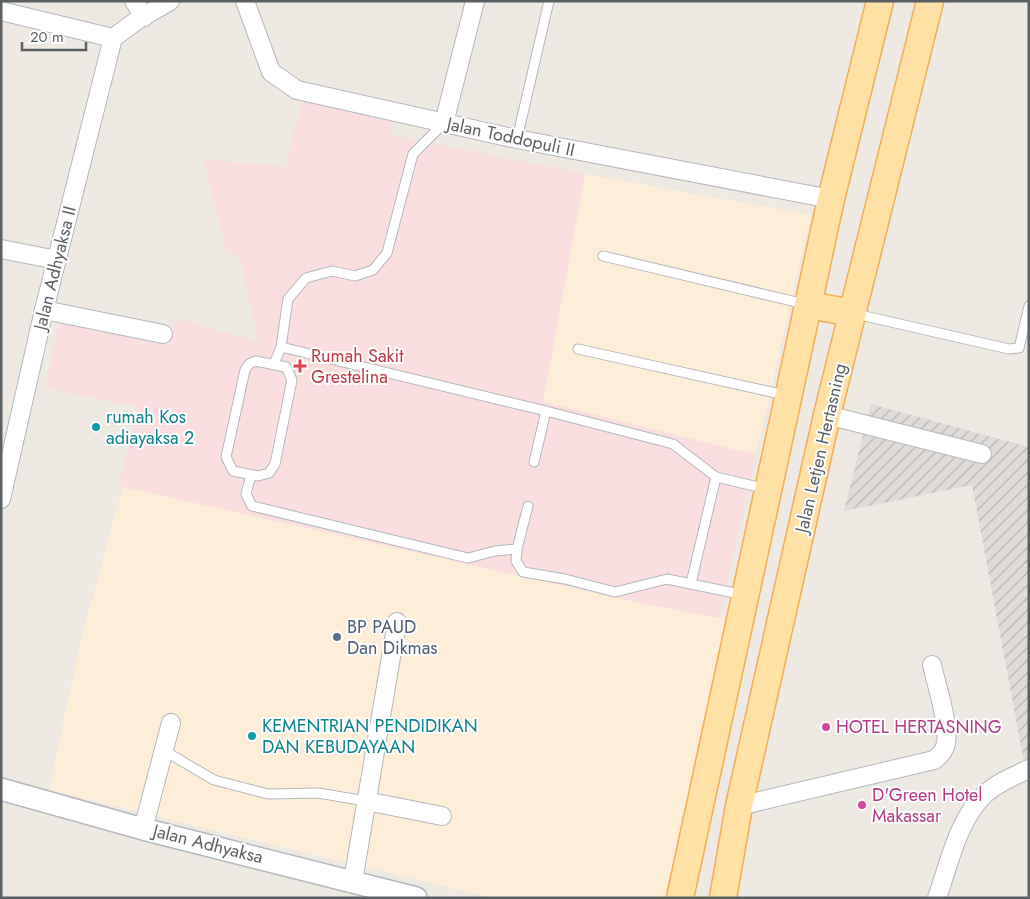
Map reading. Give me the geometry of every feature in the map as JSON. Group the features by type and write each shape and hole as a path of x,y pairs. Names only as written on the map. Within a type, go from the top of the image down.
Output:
{"main road":[{"path":"680,898 831,199 880,1"},
{"name":"Jalan Letjen Hertasning","path":"723,898 739,806 827,415 930,1"},
{"path":"808,305 853,314"}],"street":[{"path":"134,1 144,17"},
{"path":"1,11 114,38 170,1"},
{"name":"Jalan Toddopuli II","path":"245,1 271,72 297,90 517,139 831,199"},
{"path":"444,123 475,1"},
{"name":"Jalan Adhyaksa II","path":"1,499 44,310 114,38"},
{"path":"1,249 57,260"},
{"path":"44,310 163,334"},
{"path":"827,415 982,454"},
{"path":"353,881 397,622"},
{"path":"739,806 934,760 939,757 945,748 947,733 932,665"},
{"path":"143,829 171,723"},
{"path":"937,898 966,819 978,802 999,784 1029,769"},
{"name":"Jalan Adhyaksa","path":"1,789 143,829 416,898"},
{"path":"366,801 442,816"}],"lane":[{"path":"517,139 549,1"},
{"path":"274,364 281,347 288,299 306,278 332,272 355,276 373,270 387,253 412,154 444,123"},
{"path":"603,256 808,305"},
{"path":"853,314 1009,349 1019,348 1029,306"},
{"path":"281,347 546,411 673,444 716,477 768,489"},
{"path":"578,349 788,396"},
{"path":"254,361 286,367 292,380 275,464 269,473 258,476 251,474 233,471 226,457 243,380 249,364 254,361"},
{"path":"534,462 546,411"},
{"path":"251,474 246,494 252,506 468,558 495,551 517,549"},
{"path":"691,583 716,477"},
{"path":"528,506 517,549 516,562 523,572 565,579 615,592 666,578 744,595"},
{"path":"163,750 214,780 268,794 318,793 366,801"}],"shaded area":[{"name":"Rumah Sakit Grestelina","path":"303,98 393,121 391,135 585,174 543,402 756,455 719,618 631,601 119,486 138,407 45,388 59,322 169,344 175,318 259,342 239,255 227,255 203,159 285,167"},
{"path":"585,174 811,215 756,455 543,402"},
{"path":"871,404 1029,447 1029,772 1026,773 972,485 844,511"},
{"path":"123,486 631,601 729,619 665,898 492,898 49,790 81,640"}],"place":[{"name":"Rumah Sakit Grestelina","path":"300,366"},
{"name":"rumah Kos adiayaksa 2","path":"96,427"},
{"name":"BP PAUD Dan Dikmas","path":"337,637"},
{"name":"HOTEL HERTASNING","path":"826,727"},
{"name":"KEMENTRIAN PENDIDIKAN DAN KEBUDAYAAN","path":"252,736"},
{"name":"D'Green Hotel Makassar","path":"862,805"}]}
